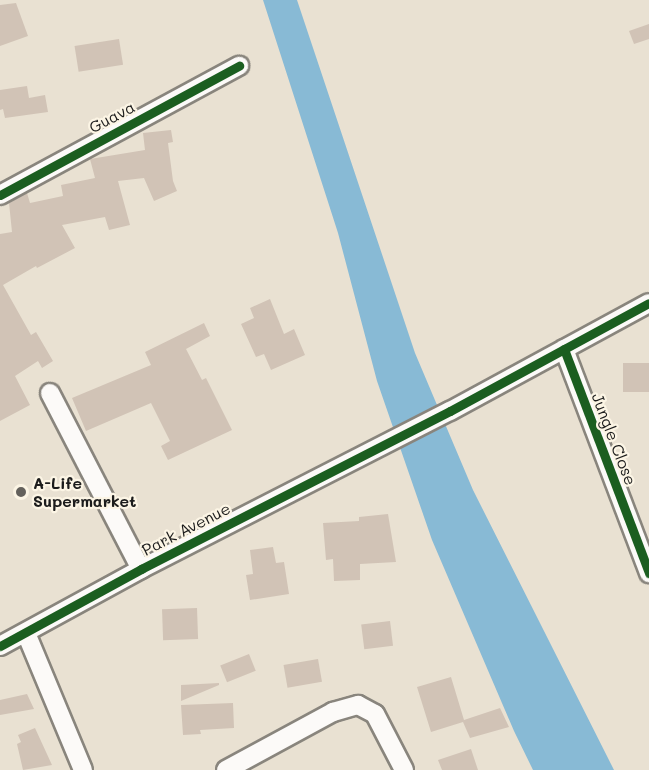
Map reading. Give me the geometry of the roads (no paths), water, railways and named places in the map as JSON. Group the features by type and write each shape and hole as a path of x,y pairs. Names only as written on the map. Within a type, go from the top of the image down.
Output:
{"street":[{"name":"Guava","path":"0,195 239,66"},
{"path":"564,349 649,303"},
{"name":"Park Avenue","path":"0,646 141,569 450,411 564,349"},
{"name":"Jungle Close","path":"564,349 649,573"},
{"path":"50,393 141,569"},
{"path":"26,633 83,770"},
{"path":"226,770 333,712 358,705 375,714 404,770"}],"water":[{"path":"263,0 297,0 415,353 473,490 614,770 533,770 514,731 432,540 377,381 338,233"}],"place":[{"name":"A-Life Supermarket","path":"21,492"}]}
